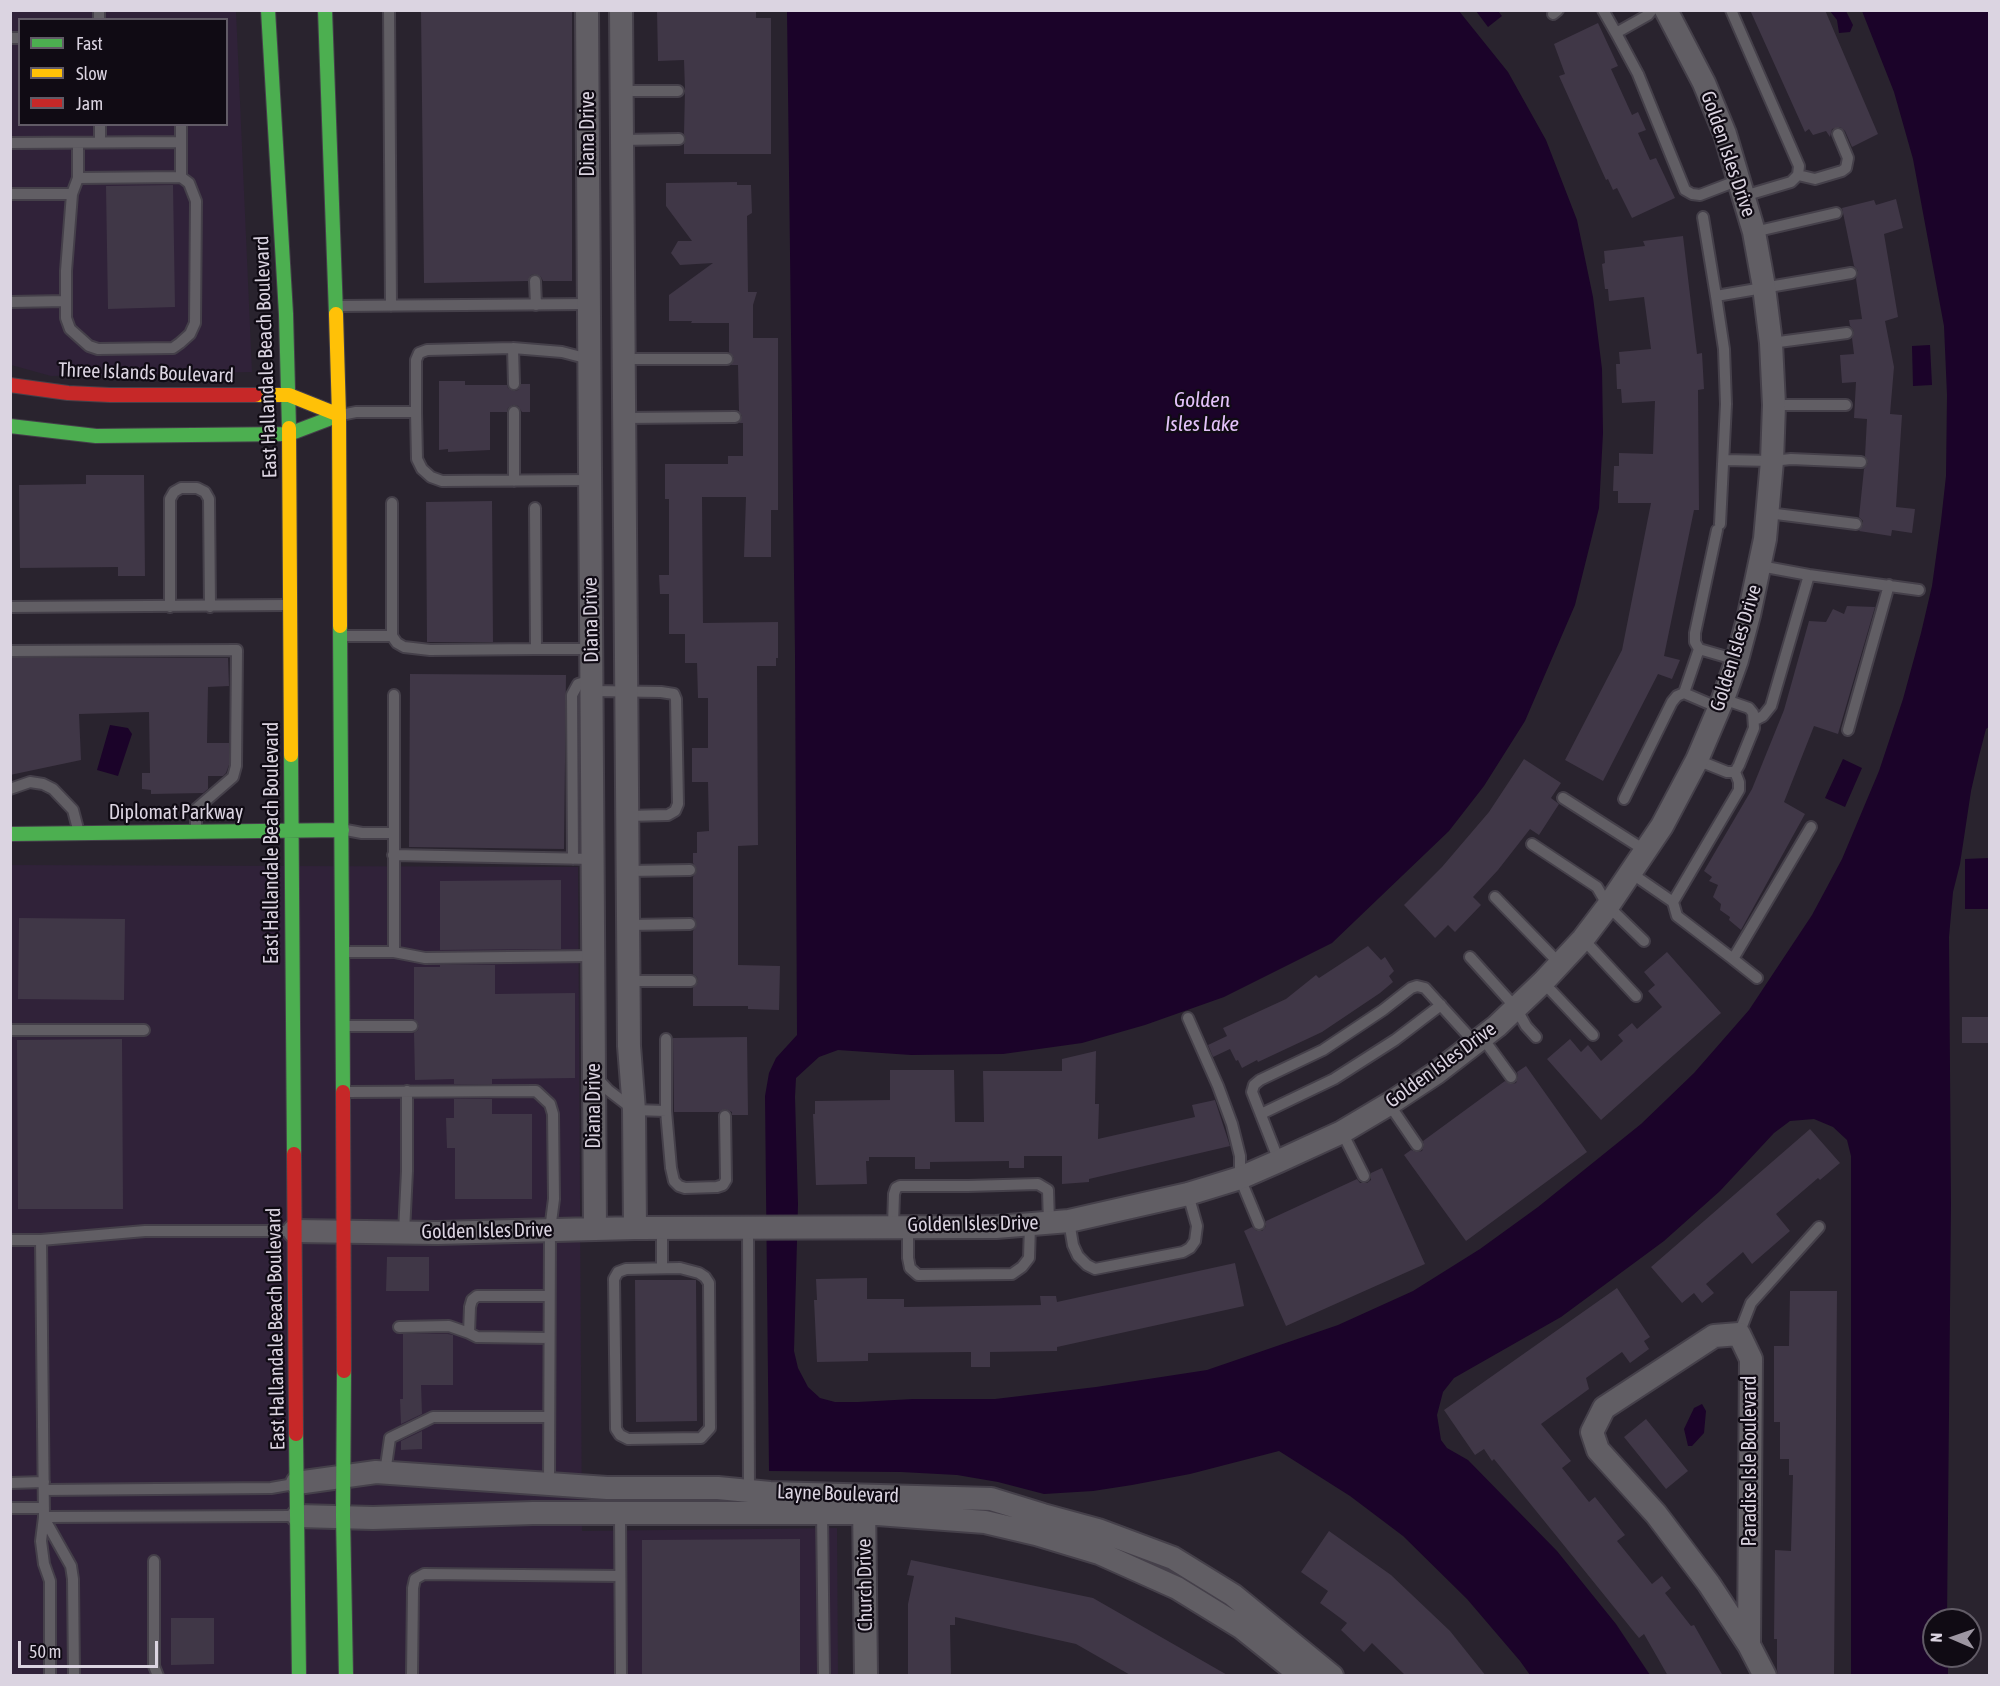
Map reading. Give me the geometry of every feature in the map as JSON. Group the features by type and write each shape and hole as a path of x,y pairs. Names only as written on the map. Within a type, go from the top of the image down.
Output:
{"main road":[{"name":"East Hallandale Beach Boulevard","path":"268,10 290,434 299,1676"},
{"path":"325,10 339,416 343,952 343,1515 346,1676"},
{"name":"Three Islands Boulevard","path":"10,385 68,393 110,395 289,395 339,416"},
{"path":"10,426 96,436 290,434 339,416"},
{"name":"Diplomat Parkway","path":"10,834 342,830"}],"street":[{"name":"Diana Drive","path":"587,10 592,686 583,859 593,956 595,1229"},
{"name":"Diana Drive","path":"621,10 629,1046 634,1110 635,1228"},
{"name":"Golden Isles Drive","path":"294,1231 996,1227 1049,1223 1188,1194 1240,1178 1280,1161 1342,1132 1389,1104 1436,1073 1516,1008 1583,939 1608,906 1662,826 1697,760 1737,660 1760,566 1768,513 1773,461 1774,405 1771,343 1754,232 1725,134 1704,83 1666,10"},
{"path":"588,168 622,167"},
{"name":"Paradise Isle Boulevard","path":"1749,1645 1751,1359 1739,1334 1714,1336 1614,1401 1604,1408 1592,1432 1598,1450 1656,1514 1709,1584 1749,1645 1765,1676"},
{"name":"Layne Boulevard","path":"297,1483 386,1473 549,1486 609,1504 749,1514 822,1504 864,1504 985,1522 1098,1530 1173,1558 1233,1594 1332,1676"},
{"name":"Layne Boulevard","path":"298,1516 343,1515 373,1518 532,1513 718,1488 770,1493 822,1504"},
{"name":"Church Drive","path":"864,1504 866,1676"},
{"name":"Layne Boulevard","path":"1040,1525 1177,1588 1242,1628 1295,1672"},
{"path":"1293,1642 1295,1672"}],"lane":[{"path":"389,10 391,306"},
{"path":"1603,10 1638,74 1685,190 1700,195 1791,182 1798,175 1799,166 1731,10"},
{"path":"1616,33 1648,15 1652,10"},
{"path":"621,91 678,91"},
{"path":"100,126 100,142"},
{"path":"181,126 181,177"},
{"path":"1798,175 1815,179 1846,168 1848,158 1838,134"},
{"path":"621,140 679,139"},
{"path":"78,142 78,178 72,194 67,247 66,318 70,329 89,346 98,349 173,348 190,334 195,323 196,201 189,183 181,177 78,178"},
{"path":"10,143 181,142"},
{"path":"10,194 72,194"},
{"path":"1754,232 1836,213"},
{"path":"1703,217 1724,349 1726,404 1719,527 1695,633 1695,642 1700,649 1737,660"},
{"path":"1716,296 1851,273"},
{"path":"536,281 536,305"},
{"path":"10,302 66,301"},
{"path":"336,306 589,304"},
{"path":"1771,343 1847,333"},
{"path":"513,348 514,384"},
{"path":"589,359 562,352 513,348 427,350 419,353 416,360 416,412 417,459 422,469 430,477 442,481 590,480"},
{"path":"623,359 727,358"},
{"path":"1774,405 1846,405"},
{"path":"339,416 356,412 416,412"},
{"path":"513,412 514,481"},
{"path":"624,418 735,417"},
{"path":"1724,460 1791,459 1861,462"},
{"path":"170,607 170,498 181,488 197,488 205,492 209,499 210,607"},
{"path":"392,503 392,636 397,643 404,647 430,650 591,649"},
{"path":"535,508 536,649"},
{"path":"1768,513 1856,524"},
{"path":"1760,566 1919,590"},
{"path":"1755,720 1763,716 1771,706 1809,575"},
{"path":"1848,730 1889,585"},
{"path":"10,607 290,605"},
{"path":"341,636 392,636"},
{"path":"1684,693 1700,649"},
{"path":"10,651 237,650 236,766 233,777 196,809 196,832"},
{"path":"592,686 626,692 674,694 676,699 678,804 675,811 668,815 627,816"},
{"path":"1624,799 1677,696 1684,693 1721,704 1749,708 1754,713 1754,728 1735,772 1739,790 1673,902"},
{"path":"394,695 394,952"},
{"path":"1697,760 1720,770 1735,772"},
{"path":"10,789 30,782 44,784 53,789 73,810 79,832"},
{"path":"1563,798 1646,851"},
{"path":"1733,959 1811,827"},
{"path":"342,830 362,833 393,833"},
{"path":"1532,844 1597,887 1608,906 1644,941"},
{"path":"393,855 583,859"},
{"path":"628,872 690,870"},
{"path":"1631,873 1673,902 1677,916 1757,978"},
{"path":"1495,897 1560,964"},
{"path":"628,925 690,924"},
{"path":"1583,939 1636,996"},
{"path":"343,952 394,952 425,958 593,956"},
{"path":"1470,957 1516,1008 1526,1026 1536,1037"},
{"path":"629,981 691,981"},
{"path":"1543,982 1593,1035"},
{"path":"1280,1161 1252,1092 1254,1085 1323,1050 1383,1010 1411,988 1417,986 1425,988 1478,1040 1511,1077"},
{"path":"1261,1114 1334,1079 1395,1040 1441,1005"},
{"path":"1188,1018 1232,1124 1240,1156 1240,1178 1259,1224"},
{"path":"343,1026 412,1026"},
{"path":"10,1030 144,1030"},
{"path":"666,1039 666,1111 671,1168 674,1181 679,1186 717,1188 723,1185 726,1180 725,1116"},
{"path":"594,1075 608,1090 634,1110 666,1111"},
{"path":"404,1232 407,1091"},
{"path":"343,1092 536,1091 550,1104 553,1114 554,1200 550,1230 549,1486"},
{"path":"1389,1104 1417,1145"},
{"path":"1342,1132 1364,1176"},
{"path":"1038,1184 1048,1190 1049,1223 1029,1258 1012,1274 918,1275 910,1268 894,1194 896,1188 900,1186 1038,1184"},
{"path":"1049,1223 1073,1245 1078,1256 1095,1269 1183,1252 1195,1241 1197,1226 1188,1194"},
{"path":"1739,1334 1750,1303 1819,1227"},
{"path":"662,1228 662,1268"},
{"path":"749,1514 755,1229"},
{"path":"10,1240 42,1240 145,1231 294,1231"},
{"path":"42,1240 44,1513 41,1552 50,1581 50,1676"},
{"path":"662,1268 680,1268 699,1273 708,1283 710,1428 701,1438 628,1439 620,1435 616,1429 614,1279 618,1272 626,1269 662,1268"},
{"path":"469,1334 470,1307 472,1300 477,1296 549,1296"},
{"path":"399,1327 449,1326 477,1337 549,1338"},
{"path":"386,1473 390,1438 433,1417 549,1417"},
{"path":"10,1483 44,1486 271,1488 297,1483"},
{"path":"609,1504 620,1576 621,1676"},
{"path":"822,1504 824,1676"},
{"path":"10,1508 44,1513 298,1516"},
{"path":"44,1513 71,1566 74,1676"},
{"path":"154,1561 154,1666 158,1676"},
{"path":"412,1676 412,1588 415,1579 424,1574 620,1576"}],"shaded area":[{"path":"10,11 236,11 252,372 51,376 11,365"},
{"path":"11,865 578,867 582,1531 837,1528 838,1675 11,1676"}],"water":[{"name":"Golden Isles Lake","path":"787,11 1459,11 1508,72 1546,140 1577,220 1593,297 1602,369 1603,433 1599,508 1575,605 1525,721 1484,786 1449,831 1332,943 1224,997 1145,1025 1082,1043 1003,1054 911,1055 838,1050 819,1057 796,1078 795,1097 798,1204 794,1351 798,1368 808,1387 820,1398 835,1402 995,1399 1207,1370 1338,1325 1413,1291 1480,1249 1538,1207 1641,1124 1694,1073 1749,1010 1812,915 1842,859 1879,771 1903,699 1921,633 1932,586 1946,476 1947,395 1944,326 1913,159 1894,92 1862,11 1989,11 1990,726 1986,729 1971,791 1960,864 1953,892 1949,937 1951,1205 1947,1608 1922,1608 1922,1668 1948,1668 1948,1675 1851,1675 1851,1156 1847,1140 1833,1127 1814,1119 1790,1121 1774,1133 1720,1191 1664,1241 1561,1317 1454,1378 1443,1392 1437,1415 1441,1440 1447,1448 1468,1460 1557,1551 1616,1624 1650,1675 1530,1675 1467,1599 1403,1536 1350,1496 1279,1451 1190,1474 1132,1485 1093,1491 1044,1494 998,1482 957,1475 901,1472 769,1471 765,1096 769,1073 776,1058 797,1035"},
{"path":"1476,11 1498,11 1502,16 1488,27"},
{"path":"1830,11 1846,11 1853,25 1850,32 1839,33 1837,20"},
{"path":"1930,345 1932,385 1913,386 1912,346"},
{"path":"110,725 128,728 132,734 118,776 97,770"},
{"path":"1843,759 1862,768 1845,807 1825,798"},
{"path":"1989,858 1989,909 1965,909 1965,859"},
{"path":"1702,1404 1706,1411 1704,1433 1692,1446 1688,1446 1684,1429 1694,1408"}],"building":[{"path":"421,10 572,10 572,281 543,281 535,274 531,275 528,281 424,283"},
{"path":"657,10 756,12 756,18 771,18 771,154 684,154 686,139 684,134 684,60 658,61"},
{"path":"1750,10 1825,10 1878,134 1852,147 1845,131 1840,127 1832,129 1830,137 1826,131 1813,135 1809,129 1805,132"},
{"path":"1598,23 1618,66 1611,69 1632,115 1638,112 1646,130 1638,133 1650,160 1656,158 1675,198 1632,218 1617,188 1613,190 1608,179 1606,180 1559,76 1565,74 1554,44"},
{"path":"737,182 737,185 751,185 752,213 747,216 748,292 757,292 753,305 753,338 778,338 778,510 771,510 771,557 744,557 746,497 702,497 703,623 778,622 776,666 757,666 758,845 738,846 738,965 780,966 779,1010 748,1009 748,1006 693,1006 693,988 698,982 697,977 693,974 693,931 697,924 693,917 693,877 697,870 693,863 693,853 697,853 697,832 709,831 708,782 692,782 692,748 708,748 708,698 698,698 697,663 685,663 685,634 669,634 669,594 660,594 659,575 669,575 669,499 665,499 665,464 728,464 728,456 743,456 743,423 739,423 742,416 739,411 738,365 731,365 734,358 729,352 729,323 669,321 669,295 713,263 680,265 671,253 678,241 692,241 666,206 666,183"},
{"path":"173,185 175,307 108,309 106,186"},
{"path":"1896,199 1903,228 1884,234 1898,317 1885,321 1894,367 1890,414 1902,415 1896,507 1915,509 1912,533 1892,530 1891,536 1859,531 1863,525 1859,517 1864,469 1868,463 1865,456 1867,419 1854,418 1856,382 1842,383 1840,355 1854,354 1852,338 1854,331 1849,320 1862,319 1856,279 1858,271 1854,266 1842,208 1874,200 1876,205"},
{"path":"1683,236 1697,354 1702,353 1704,389 1698,390 1699,510 1694,510 1664,656 1680,660 1672,679 1658,674 1603,781 1565,760 1622,650 1651,503 1618,503 1618,491 1613,491 1614,466 1619,466 1619,453 1653,454 1655,401 1622,403 1621,389 1617,389 1616,364 1620,364 1619,352 1651,349 1644,297 1609,301 1602,264 1605,263 1604,251 1645,246 1643,241"},
{"path":"439,381 465,381 465,385 507,385 514,391 518,390 521,384 530,384 530,412 522,412 518,406 513,405 508,408 507,412 490,412 490,450 448,452 448,449 439,450"},
{"path":"86,475 144,475 145,576 118,576 118,567 20,568 19,485 86,484"},
{"path":"492,501 493,642 427,642 426,502"},
{"path":"1847,606 1875,607 1838,734 1814,726 1784,802 1805,814 1741,930 1729,920 1730,917 1720,910 1721,904 1713,897 1718,885 1709,881 1712,877 1704,871 1752,789 1784,710 1809,621 1826,622 1833,609 1844,614"},
{"path":"10,658 228,658 229,686 208,687 207,743 229,743 229,765 226,773 223,776 208,776 208,789 203,793 151,794 151,790 142,789 142,773 150,773 149,712 79,714 81,760 10,775"},
{"path":"410,674 566,675 564,849 409,847"},
{"path":"1524,759 1561,783 1551,798 1559,804 1539,835 1530,829 1498,870 1473,897 1481,905 1455,932 1448,925 1435,938 1404,905 1442,867 1489,812"},
{"path":"561,880 561,949 440,950 440,881"},
{"path":"19,918 125,919 124,1000 18,999"},
{"path":"1368,946 1381,960 1385,957 1394,971 1389,976 1393,982 1380,993 1322,1032 1258,1062 1257,1060 1242,1068 1230,1049 1213,1057 1208,1045 1227,1036 1223,1028 1286,999 1316,975 1319,978"},
{"path":"1667,952 1721,1013 1601,1120 1547,1059 1570,1039 1581,1052 1588,1045 1601,1061 1623,1041 1618,1035 1632,1023 1637,1029 1662,1007 1648,991 1655,985 1644,972"},
{"path":"440,965 495,965 495,994 575,993 575,1078 492,1079 492,1084 454,1084 454,1079 415,1080 414,1033 418,1030 419,1025 414,1019 414,967 440,967"},
{"path":"1962,1017 1989,1017 1989,1043 1962,1043"},
{"path":"747,1037 748,1115 732,1115 732,1112 725,1109 719,1112 674,1112 673,1038"},
{"path":"122,1039 123,1209 18,1209 17,1040"},
{"path":"1096,1051 1095,1104 1099,1104 1098,1139 1195,1117 1192,1105 1215,1100 1230,1146 1089,1179 1089,1182 1062,1184 1062,1156 1024,1156 1024,1168 1009,1168 1009,1161 930,1162 930,1169 915,1169 915,1157 869,1157 869,1161 866,1161 867,1184 816,1185 813,1114 815,1114 815,1101 890,1100 890,1070 954,1070 955,1122 984,1122 983,1071 1062,1071 1062,1059"},
{"path":"1526,1066 1587,1152 1466,1241 1404,1155 1411,1150 1422,1151 1423,1141 1505,1081 1511,1084 1516,1083 1517,1072"},
{"path":"454,1099 492,1099 492,1114 532,1114 532,1199 455,1199 455,1148 447,1148 446,1118 454,1118"},
{"path":"1810,1129 1840,1163 1820,1180 1818,1178 1776,1214 1790,1231 1752,1264 1743,1252 1706,1284 1714,1293 1702,1303 1694,1293 1682,1303 1651,1267"},
{"path":"1382,1168 1425,1264 1286,1326 1244,1231 1252,1227 1257,1231 1262,1231 1266,1226 1266,1221 1357,1179 1360,1183 1367,1183 1371,1180 1371,1173"},
{"path":"387,1257 429,1257 429,1291 386,1291"},
{"path":"1235,1263 1244,1306 1057,1347 1057,1351 990,1352 990,1367 971,1367 971,1352 868,1353 868,1361 817,1362 814,1300 817,1300 816,1279 867,1278 867,1299 904,1299 904,1307 1041,1305 1040,1296 1056,1296 1057,1302"},
{"path":"635,1280 696,1280 697,1421 636,1422"},
{"path":"1617,1288 1650,1337 1644,1341 1649,1349 1630,1363 1622,1352 1586,1378 1589,1389 1541,1424 1571,1461 1562,1468 1589,1502 1595,1497 1625,1535 1617,1541 1652,1584 1662,1576 1671,1588 1665,1593 1691,1626 1694,1625 1723,1676 1668,1676 1644,1634 1639,1638 1494,1459 1492,1461 1484,1449 1475,1455 1444,1410"},
{"path":"1790,1291 1837,1291 1834,1676 1778,1676 1777,1669 1777,1639 1774,1639 1775,1550 1791,1551 1793,1475 1789,1475 1789,1459 1780,1459 1780,1422 1774,1422 1774,1346 1789,1346"},
{"path":"403,1334 453,1335 453,1385 421,1385 422,1414 401,1424 400,1399 403,1399"},
{"path":"1646,1419 1688,1471 1666,1489 1624,1437"},
{"path":"422,1431 422,1449 401,1450 401,1441"},
{"path":"1329,1531 1391,1575 1450,1631 1486,1676 1406,1676 1372,1643 1364,1652 1341,1630 1347,1623 1320,1603 1328,1591 1301,1572"},
{"path":"800,1539 800,1676 642,1676 642,1540"},
{"path":"911,1560 1093,1598 1229,1676 1132,1676 1076,1644 955,1617 955,1625 950,1625 951,1676 908,1676 908,1604 914,1576 907,1575"},
{"path":"171,1618 214,1618 214,1664 171,1665"}],"traffic: fast":[{"path":"268,10 286,314 289,428"},
{"path":"325,10 336,314"},
{"path":"10,426 96,436 289,434 339,415"},
{"path":"340,626 343,1092"},
{"path":"291,755 294,1154"},
{"path":"10,834 342,830"},
{"path":"344,1371 343,1515 346,1676"},
{"path":"296,1434 299,1676"}],"traffic: slow":[{"path":"336,314 340,626"},
{"path":"255,395 289,395 339,415"},
{"path":"289,428 291,755"}],"traffic: jam":[{"path":"10,385 68,393 110,395 255,395"},
{"path":"343,1092 344,1371"},
{"path":"294,1154 296,1434"}]}
